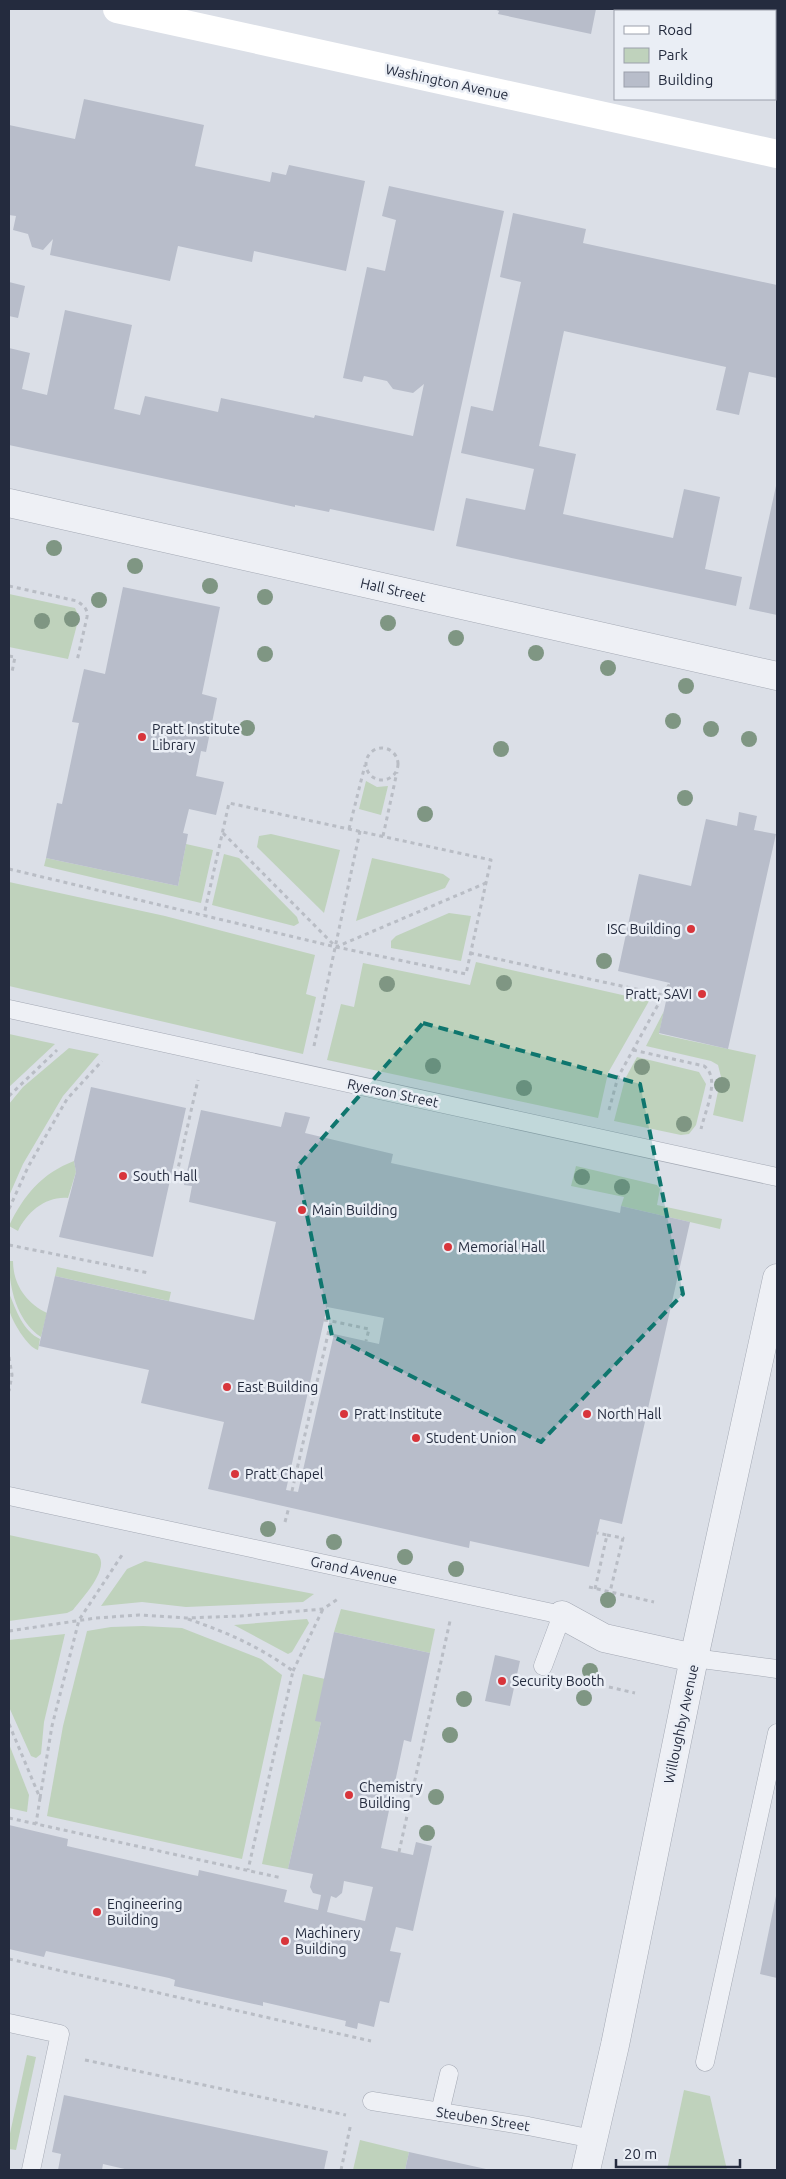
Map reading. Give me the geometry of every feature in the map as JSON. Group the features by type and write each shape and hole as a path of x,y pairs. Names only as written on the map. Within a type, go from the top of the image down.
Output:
{"main road":[{"name":"Washington Avenue","path":"117,9 777,154"}],"street":[{"name":"Hall Street","path":"9,503 777,676"},
{"name":"Willoughby Avenue","path":"586,2170 617,2035 694,1658 777,1278"},
{"name":"Grand Avenue","path":"562,1615 604,1638 694,1658"}],"lane":[{"name":"Ryerson Street","path":"9,1009 777,1176"},
{"name":"Grand Avenue","path":"9,1496 562,1615"},
{"path":"543,1666 562,1615"},
{"path":"694,1658 777,1669"},
{"path":"705,2062 777,1733"},
{"path":"9,2023 60,2034 31,2170"},
{"path":"440,2112 449,2074"},
{"name":"Steuben Street","path":"372,2101 593,2139"}],"path":[{"path":"9,586 77,601 84,606 88,611 77,661"},
{"path":"9,656 15,658 12,672"},
{"path":"349,829 366,759 377,748 387,748 395,754 398,764 383,836"},
{"path":"366,759 367,770 374,779 386,781 391,778 397,769"},
{"path":"9,869 336,947 466,974 491,860 229,803 204,915"},
{"path":"313,1051 360,831"},
{"path":"222,832 336,947"},
{"path":"336,947 486,883"},
{"path":"470,953 663,995"},
{"path":"611,1104 618,1077 670,983"},
{"path":"9,1096 61,1046"},
{"path":"634,1050 704,1066 709,1069 712,1075 712,1084 694,1158"},
{"path":"9,1209 28,1167 67,1099 104,1058"},
{"path":"175,1182 200,1072"},
{"path":"9,1245 149,1273"},
{"path":"324,1320 369,1329 366,1340"},
{"path":"292,1491 331,1321"},
{"path":"9,1357 12,1375 9,1391"},
{"path":"285,1522 288,1507"},
{"path":"597,1533 623,1538 610,1592"},
{"path":"595,1589 607,1535"},
{"path":"36,1824 52,1726 79,1620 129,1544"},
{"path":"9,1631 79,1620 139,1615 186,1618 242,1616 323,1609 340,1598"},
{"path":"248,1870 293,1671 323,1609"},
{"path":"399,1852 451,1616"},
{"path":"186,1618 231,1634 265,1651 293,1671"},
{"path":"569,1678 634,1693"},
{"path":"9,1724 40,1798"},
{"path":"9,1818 282,1878"},
{"path":"9,1958 371,2041"},
{"path":"56,2054 352,2116 341,2170"}],"highlighted area":[{"path":"423,1023 640,1084 683,1294 541,1442 332,1336 297,1167"}],"green space":[{"path":"9,594 75,608 79,617 68,659 9,647"},
{"path":"366,781 377,787 388,786 381,815 359,809"},
{"path":"271,834 340,850 324,913 257,847 259,836"},
{"path":"186,844 213,850 201,903 44,866 46,858 178,886"},
{"path":"224,854 239,858 297,917 299,923 294,926 212,905"},
{"path":"372,858 443,874 450,879 445,888 356,921"},
{"path":"9,882 165,916 315,955 306,994 316,997 303,1054 9,986"},
{"path":"449,913 471,916 461,961 391,948 391,941 396,936"},
{"path":"476,962 649,1001 608,1073 598,1118 327,1060 341,1004 354,1007 363,963 470,985"},
{"path":"664,1011 659,1034 756,1055 743,1122 713,1115 721,1077 718,1065 711,1061 646,1046"},
{"path":"9,1034 55,1044 9,1087"},
{"path":"69,1048 99,1054 63,1096 23,1164 9,1196 9,1104 23,1087"},
{"path":"637,1057 699,1072 706,1084 696,1125 689,1134 681,1135 614,1121 625,1079"},
{"path":"74,1161 76,1172 68,1198 52,1200 38,1207 18,1231 9,1226 27,1195 43,1179 52,1172"},
{"path":"576,1166 657,1185 660,1189 657,1205 722,1219 720,1229 621,1206 624,1197 571,1186"},
{"path":"9,1261 13,1261 15,1277 22,1292 33,1304 47,1313 41,1337 20,1313 13,1293"},
{"path":"57,1267 171,1292 169,1301 55,1276"},
{"path":"9,1293 17,1313 29,1331 40,1339 38,1350 20,1333 13,1320 10,1314"},
{"path":"9,1535 97,1554 101,1560 98,1574 89,1590 73,1610 67,1613 9,1621"},
{"path":"145,1561 314,1594 303,1602 186,1607 142,1602 101,1606 127,1569"},
{"path":"341,1609 435,1629 430,1653 334,1632"},
{"path":"307,1619 309,1623 292,1652 288,1654 234,1625"},
{"path":"111,1627 182,1628 261,1659 282,1675 242,1859 47,1816 63,1726 87,1631"},
{"path":"65,1634 44,1722 41,1754 36,1758 31,1756 9,1707 9,1640"},
{"path":"303,1674 325,1679 321,1722 288,1869 262,1864"},
{"path":"9,1744 29,1795 27,1812 9,1808"},
{"path":"27,2055 36,2057 16,2150 9,2149 9,2138"},
{"path":"684,2090 710,2096 727,2170 667,2170"},
{"path":"360,2140 409,2152 405,2170 353,2170"}],"building":[{"path":"494,9 596,9 591,34 498,14 499,11"},
{"path":"699,9 777,9 777,26 776,10"},
{"path":"84,99 204,125 195,166 270,182 272,172 286,175 289,165 365,181 346,271 254,251 252,262 178,246 170,281 50,255 53,239 43,250 32,247 28,234 13,230 16,216 9,215 9,125 75,139"},
{"path":"389,186 504,211 434,531 330,509 329,512 295,505 295,507 9,445 9,348 30,353 22,389 47,395 65,310 132,325 114,409 140,415 145,396 218,412 221,398 314,418 315,415 413,436 424,384 413,393 393,389 387,381 364,376 362,382 343,378 367,267 385,271 396,220 382,216"},
{"path":"513,213 586,229 583,243 777,285 777,378 749,372 739,415 716,410 726,367 564,331 539,446 576,454 563,514 673,538 684,489 720,497 705,569 742,577 736,606 456,546 466,498 525,510 534,469 461,453 471,406 493,411 521,282 500,277"},
{"path":"9,282 25,286 18,318 9,316"},
{"path":"777,486 777,615 749,609"},
{"name":"Pratt Institute Library","path":"123,587 220,607 202,694 217,698 206,752 201,751 196,776 224,782 216,815 189,809 183,833 188,834 178,886 46,858 57,803 62,804 79,723 72,722 84,669 105,674"},
{"name":"ISC Building","path":"739,812 757,816 754,830 776,834 728,1049 659,1033 670,983 618,971 639,874 691,886 706,819 737,826"},
{"name":"South Hall","path":"91,1087 186,1108 153,1257 59,1237 76,1172 74,1161"},
{"path":"201,1110 281,1127 285,1112 310,1117 305,1133 393,1154 391,1163 620,1213 621,1206 690,1222 622,1524 600,1519 589,1567 470,1541 469,1548 208,1489 224,1422 141,1403 149,1370 39,1346 55,1276 254,1320 276,1222 189,1202 192,1186 184,1185","holes":["327,1307 384,1318 379,1344 334,1334 298,1492 286,1490"]},
{"path":"334,1632 430,1653 411,1742 404,1740 381,1848 413,1855 416,1842 432,1846 413,1931 396,1927 390,1951 401,1953 389,2003 380,2001 374,2027 358,2023 357,2029 345,2026 346,2021 263,2002 263,2006 174,1986 175,1980 169,1978 46,1951 44,1957 9,1949 9,1825 68,1839 67,1846 198,1876 199,1870 287,1890 284,1902 318,1910 321,1895 313,1893 310,1887 313,1874 288,1869 321,1722 315,1721","holes":["344,1881 373,1887 365,1921 327,1912 331,1896 336,1898 342,1893"]},
{"name":"Security Booth","path":"495,1655 520,1661 510,1706 485,1701"},
{"path":"777,1896 777,1978 760,1974"},
{"path":"64,2095 328,2151 324,2170 129,2170 103,2164 102,2170 58,2170 61,2154 52,2152"},
{"path":"409,2152 486,2169 486,2170 405,2170"}],"place":[{"name":"Pratt Institute Library","path":"142,737"},
{"name":"ISC Building","path":"691,929"},
{"name":"Pratt, SAVI","path":"702,994"},
{"name":"South Hall","path":"123,1176"},
{"name":"Main Building","path":"302,1210"},
{"name":"Memorial Hall","path":"448,1247"},
{"name":"East Building","path":"227,1387"},
{"name":"Pratt Institute","path":"344,1414"},
{"name":"North Hall","path":"587,1414"},
{"name":"Student Union","path":"416,1438"},
{"name":"Pratt Chapel","path":"235,1474"},
{"name":"Security Booth","path":"502,1681"},
{"name":"Chemistry Building","path":"349,1795"},
{"name":"Engineering Building","path":"97,1912"},
{"name":"Machinery Building","path":"285,1941"}]}
